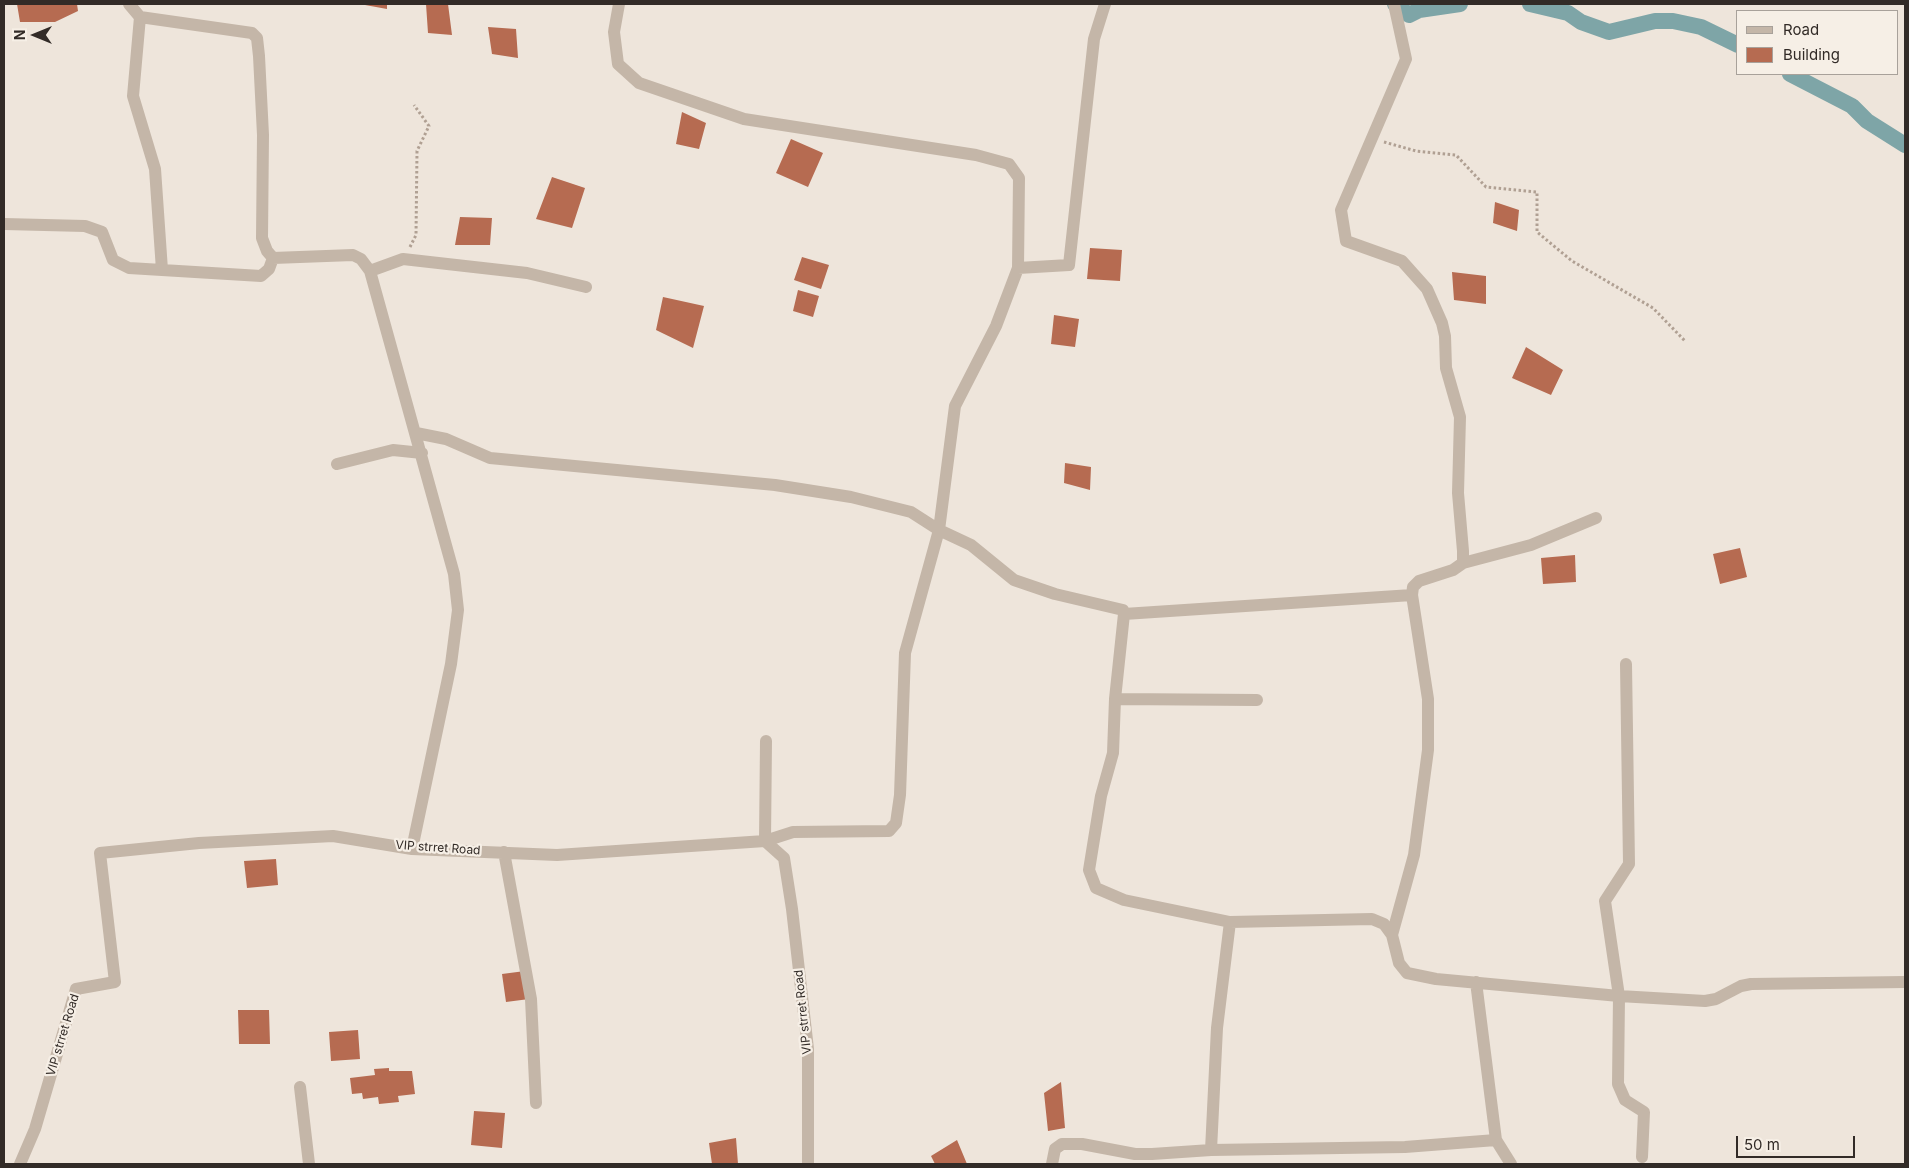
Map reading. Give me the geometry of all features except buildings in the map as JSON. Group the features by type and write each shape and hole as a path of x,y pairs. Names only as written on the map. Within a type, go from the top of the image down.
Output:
{"street":[{"path":"129,4 140,17 252,33 257,38 263,134 262,238 267,251 273,258"},
{"path":"619,4 614,32 618,64 639,82 744,119 976,155 1009,164 1019,178 1018,268 996,326 955,406 939,530 905,653 900,795 896,823 889,831 793,832 765,841 766,740"},
{"path":"1018,268 1069,265 1094,39 1105,4"},
{"path":"1394,4 1406,59 1341,210 1346,241 1402,261 1427,289 1442,323 1445,336 1446,368 1460,417 1458,493 1463,563"},
{"path":"140,17 133,96 155,169 162,270"},
{"path":"4,224 85,226 102,232 113,260 119,265 129,268 261,276 269,269 273,258"},
{"path":"273,258 353,255 361,259 370,271 454,574 458,610 451,664 412,849"},
{"path":"370,271 403,259 526,273 586,287"},
{"path":"416,433 446,439 490,458 775,485 851,497 911,512 939,530 971,545 1014,580 1055,594 1123,610 1115,699 1113,753 1102,796 1089,870 1096,888 1124,900 1230,922 1372,919 1384,924 1392,934 1399,963 1407,972 1436,979 1619,996 1705,1001 1716,999 1742,986 1751,984 1905,982"},
{"path":"337,464 393,450 422,453"},
{"path":"1392,934 1414,855 1428,750 1428,699 1412,595 1413,587 1419,581 1453,570 1463,563 1532,545 1596,518"},
{"path":"1124,614 1412,595"},
{"path":"1626,664 1629,864 1605,901 1619,996 1618,1084 1626,1100 1644,1112 1642,1157"},
{"path":"1115,699 1257,700"},
{"name":"VIP strret Road","path":"20,1164 35,1129 76,989 115,982 100,853 199,843 333,836 412,849 557,856 765,841 784,858 792,909 808,1049 808,1164"},
{"path":"504,852 531,999 536,1103"},
{"path":"1211,1150 1218,1028 1230,922"},
{"path":"1476,982 1496,1140 1511,1164"},
{"path":"300,1087 309,1164"},
{"path":"1052,1164 1055,1149 1062,1144 1082,1144 1135,1154 1211,1150 1406,1147 1496,1140"}],"path":[{"path":"403,259 416,236 417,151 429,126 414,105"},
{"path":"1377,140 1416,151 1456,155 1486,187 1537,192 1538,232 1572,262 1653,308 1686,342"}],"waterway":[{"path":"1395,4 1409,15 1419,10 1460,4"},
{"path":"1530,4 1568,13 1581,22 1609,32 1655,21 1673,21 1701,27 1736,44"},
{"path":"1792,75 1852,106 1867,121 1905,145"}]}
